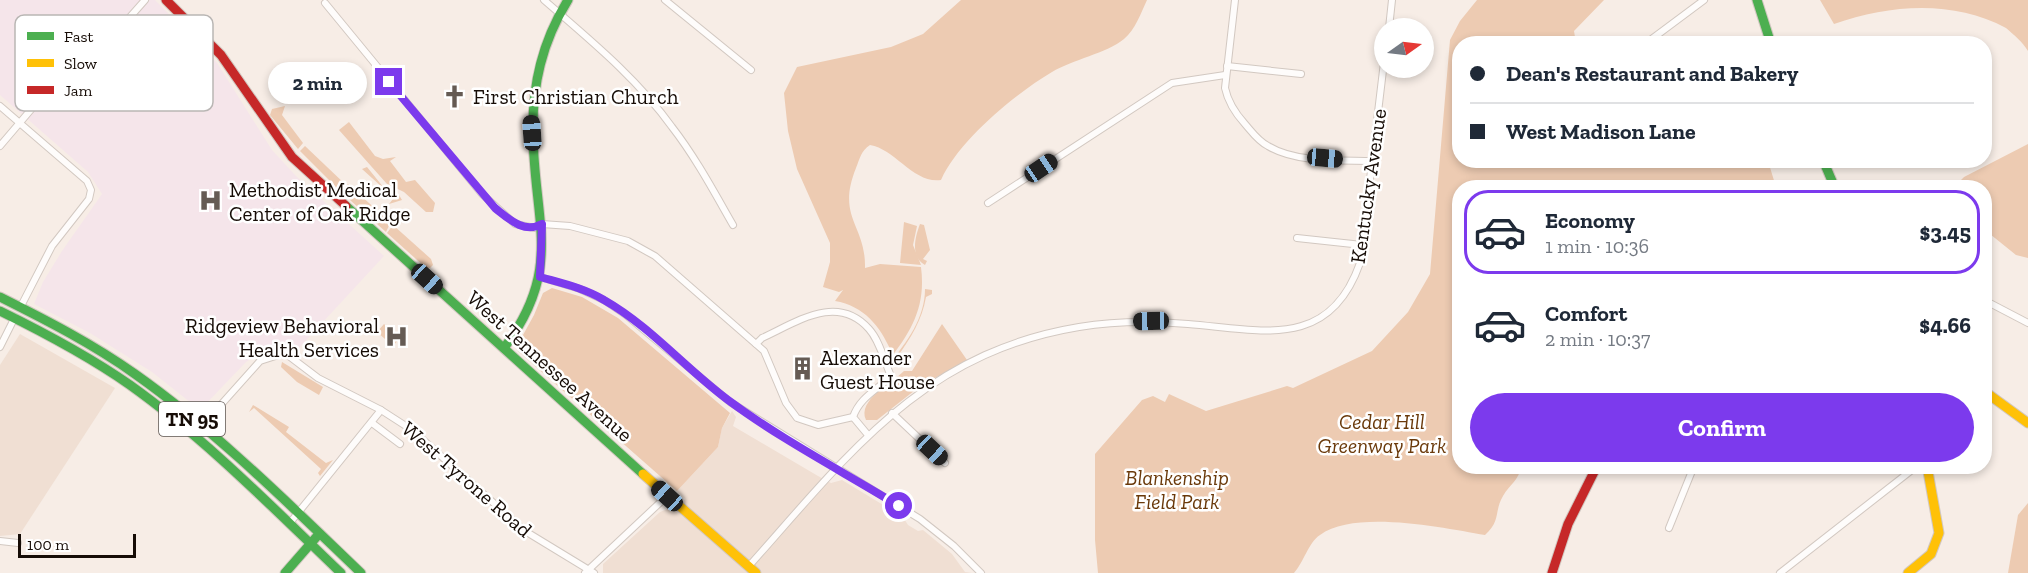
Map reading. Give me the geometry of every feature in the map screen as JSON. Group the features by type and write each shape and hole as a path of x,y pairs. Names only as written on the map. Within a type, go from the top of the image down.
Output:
{"main road":[{"name":"West Tennessee Avenue","path":"166,0 182,15"},
{"path":"504,348 522,323 540,277 542,224 533,147 532,106 538,69 558,13 568,0"},
{"path":"1757,0 1768,36"},
{"name":"West Tennessee Avenue","path":"213,45 228,62 265,123 292,157 667,496 756,573"},
{"name":"TN 95","path":"0,297 125,367 201,426 361,573"},
{"name":"TN 95","path":"0,311 107,370 194,436 341,573"},
{"path":"1992,397 2028,423"},
{"path":"1552,573 1568,524 1593,474"},
{"path":"1908,573 1931,554 1937,543 1939,533 1928,474"},
{"path":"285,573 319,534"}],"street":[{"path":"132,15 145,0"},
{"path":"544,0 632,80 672,126 733,225"},
{"path":"665,0 751,70"},
{"path":"1235,0 1225,75 1227,100 1240,119 1268,147 1296,155 1372,161"},
{"path":"1386,0 1392,0 1390,18"},
{"path":"1656,36 1704,0"},
{"path":"326,3 495,208 515,224 535,228 542,224 570,226 628,242 655,256 764,351 786,403 797,418 818,425 853,417"},
{"path":"1227,66 1301,74"},
{"path":"988,203 1172,83 1225,75"},
{"name":"Kentucky Avenue","path":"749,566 868,435 917,394 968,363 1023,341 1060,331 1106,323 1151,321 1270,332 1302,327 1327,314 1344,297 1354,280 1362,245 1382,78"},
{"path":"0,106 87,181 91,190 89,199 52,246 0,347"},
{"path":"0,146 30,111"},
{"path":"1297,238 1362,245"},
{"path":"540,277 580,289 604,300 626,315 730,402 920,519 954,546 981,573"},
{"path":"1992,304 2028,323"},
{"path":"756,344 762,338 821,312 845,313 870,329 891,376 860,401 853,417"},
{"name":"West Tyrone Road","path":"201,426 260,361 285,353 318,378 381,410 412,430 525,531 589,572"},
{"path":"289,524 381,410"},
{"path":"892,413 945,463"},
{"path":"853,417 868,435"},
{"path":"372,423 400,444"},
{"path":"194,436 201,426"},
{"path":"1669,528 1691,474"},
{"path":"1780,573 1907,474"},
{"path":"589,572 667,496"},
{"path":"0,541 18,543"}],"shaded area":[{"name":"Methodist Medical Center of Oak Ridge","path":"0,0 155,0 170,15 15,15 15,108 0,95"},
{"name":"Methodist Medical Center of Oak Ridge","path":"213,59 272,150 296,176 384,256 298,349 284,344 260,353 246,362 200,410 152,372 90,333 34,304 43,282 62,251 102,194 88,172 18,111 213,111"},
{"path":"20,334 115,388 20,534 0,536 0,365"},
{"path":"732,411 736,417 733,426 831,483 842,480 903,517 908,525 918,531 923,530 952,554 965,572 972,573 603,573 603,564 660,512 668,509 675,511 685,499 677,491 718,447 722,428"}],"green space":[{"path":"961,0 1147,0 1135,26 1124,39 1052,72 1005,105 961,149 941,180 922,177 879,148 870,145 863,152 856,168 849,199 850,210 864,253 865,268 880,264 921,267 919,306 904,339 888,361 885,353 891,351 882,333 870,318 854,307 835,301 843,290 839,292 823,287 830,262 830,243 797,169 788,131 784,93 797,67 891,47 923,34"},
{"path":"1477,0 1604,0 1574,31 1575,36 1452,36 1460,21"},
{"path":"1820,0 2028,0 2028,51 2021,41 2006,28 1965,13 1944,9 1900,9 1856,17 1834,24"},
{"path":"1452,36 1452,168 1770,168 1774,180 1452,180 1452,474 1518,474 1500,501 1490,530 1485,535 1424,525 1355,523 1335,527 1316,538 1294,573 1098,573 1095,540 1095,454 1142,400 1153,396 1165,402 1169,394 1206,411 1287,386 1293,388 1372,351 1408,312 1430,274"},
{"path":"285,106 282,115 303,143 298,149 270,115 272,109"},
{"path":"349,122 375,156 383,159 396,157 390,161 406,182 415,180 435,203 433,212 426,212 404,192 387,184 339,130"},
{"path":"2028,144 2028,258 2016,255 1992,236 1992,180 1961,180 1981,168 1992,168 1992,163"},
{"path":"305,146 346,185 340,191 300,151"},
{"path":"367,167 384,188 399,195 402,200 389,204 393,199 392,196 362,169"},
{"path":"348,184 390,222 394,215 386,232 341,192"},
{"path":"904,222 917,226 913,245 921,265 900,263"},
{"path":"920,224 924,225 930,250 923,259 927,261 925,265 917,257 915,246"},
{"path":"393,225 431,259 433,265 430,268 426,268 387,233"},
{"path":"552,288 582,297 618,318 730,413 722,428 718,447 677,491 518,351 517,346 543,293"},
{"path":"925,289 932,290 932,294 926,297 922,313 915,328 897,357 898,363 891,366 889,364 918,320"},
{"path":"384,324 400,338 393,346 377,332"},
{"path":"942,324 967,360 919,387 877,420 866,420 866,406 871,399 904,371 912,371"},
{"path":"282,362 323,387 319,395 297,382 281,367"},
{"path":"253,405 289,427 286,432 326,463 333,460 320,476 318,473 321,469 254,408 249,412"},
{"path":"2028,503 2028,573 2008,573 2018,515"}],"traffic: fast":[{"path":"504,348 523,319 534,293 540,268 540,219 533,134 534,98 545,48 568,0"},
{"path":"1757,0 1768,36"},
{"path":"1826,168 1832,180"},
{"path":"346,206 643,474"},
{"path":"0,297 103,353 165,396 252,469 361,573"},
{"path":"0,311 83,355 158,406 239,475 341,573"},
{"path":"285,573 319,534"}],"traffic: slow":[{"path":"1992,397 2028,423"},
{"path":"643,474 756,573"},
{"path":"1908,573 1931,554 1939,533 1928,474"}],"traffic: jam":[{"path":"166,0 181,15"},
{"path":"213,47 221,55 292,157 346,206"},
{"path":"1552,573 1568,524 1593,474"}],"place":[{"name":"First Christian Church","path":"455,96"},
{"name":"Methodist Medical Center of Oak Ridge","path":"211,201"},
{"name":"Ridgeview Behavioral Health Services","path":"397,337"},
{"name":"Alexander Guest House","path":"802,369"}],"route":[{"path":"389,82 495,208 515,224 535,228 542,224 543,254 540,277 580,289 604,300 626,315 730,402 778,434 899,506"}],"park label":[{"name":"Cedar Hill Greenway Park","path":"1382,433"},
{"name":"Blankenship Field Park","path":"1177,489"}]}
